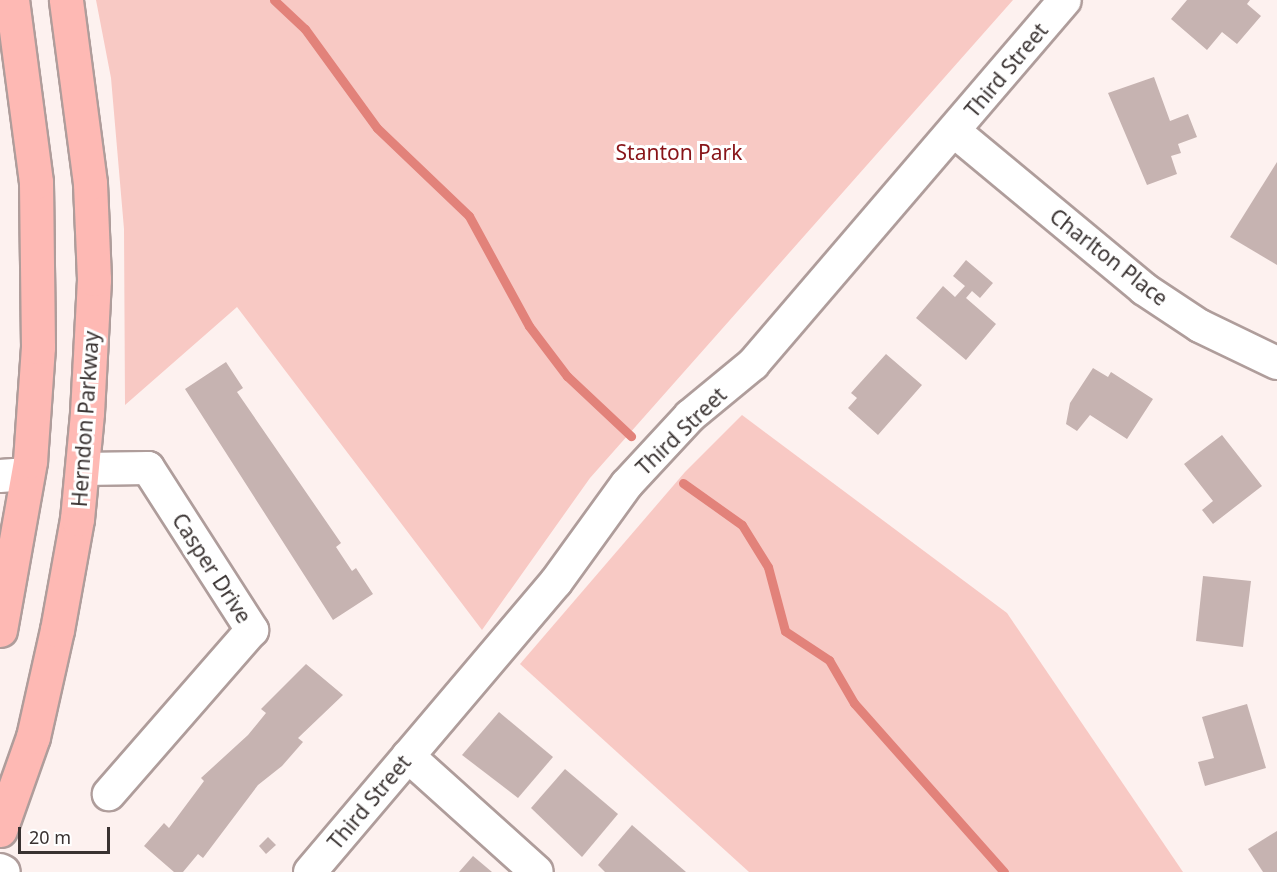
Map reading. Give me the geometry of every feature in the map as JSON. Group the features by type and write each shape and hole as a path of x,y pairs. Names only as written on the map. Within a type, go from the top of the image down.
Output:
{"main road":[{"path":"0,630 14,475 38,347 38,234 12,0"},
{"name":"Herndon Parkway","path":"0,830 33,737 57,630 83,470 93,238 66,0"}],"street":[{"name":"Third Street","path":"323,867 408,756 556,582 627,484 690,416 753,364 1065,0"},
{"name":"Charlton Place","path":"954,131 1144,289 1200,326 1277,363"},
{"name":"Casper Drive","path":"83,470 148,468 252,630 109,794"},
{"path":"408,756 537,872"}],"green space":[{"name":"Stanton Park","path":"96,0 1013,0 590,478 482,630 237,307 125,405 124,229 111,78"},
{"path":"742,415 1007,613 1183,872 749,872 520,664 685,472"}],"building":[{"path":"1187,0 1250,0 1247,4 1261,16 1237,44 1222,32 1207,50 1171,19"},
{"path":"1154,77 1170,121 1188,114 1197,137 1178,144 1181,153 1171,156 1177,174 1147,185 1108,93"},
{"path":"1277,162 1277,265 1230,237"},
{"path":"966,260 993,283 980,298 972,291 966,298 996,324 966,360 916,318 943,286 955,297 965,286 953,276"},
{"path":"886,354 922,385 878,435 848,408 857,398 851,393"},
{"path":"226,362 243,388 237,392 341,543 336,547 352,571 356,568 373,594 333,620 185,389"},
{"path":"1093,368 1108,377 1111,372 1153,399 1127,439 1090,415 1077,431 1066,424 1070,403"},
{"path":"1222,435 1262,486 1213,524 1202,510 1213,501 1184,464"},
{"path":"1203,576 1251,581 1243,647 1196,641"},
{"path":"306,664 343,695 298,738 303,742 282,766 258,785 203,858 198,854 183,872 174,872 144,846 164,823 169,828 204,781 201,778 248,735 266,713 261,709"},
{"path":"1247,704 1266,768 1205,786 1198,762 1214,758 1202,717"},
{"path":"499,712 553,757 518,798 462,755"},
{"path":"565,769 618,814 582,857 531,808"},
{"path":"632,825 686,872 605,872 598,865"},
{"path":"1277,831 1277,872 1263,872 1248,849"},
{"path":"268,837 276,845 266,854 259,846"},
{"path":"473,856 492,872 459,872"}],"waterway":[{"path":"274,0 305,29 377,128 469,216 529,326 567,376 631,436"},
{"path":"683,483 742,525 768,567 785,631 829,660 854,703 1004,872"}]}
